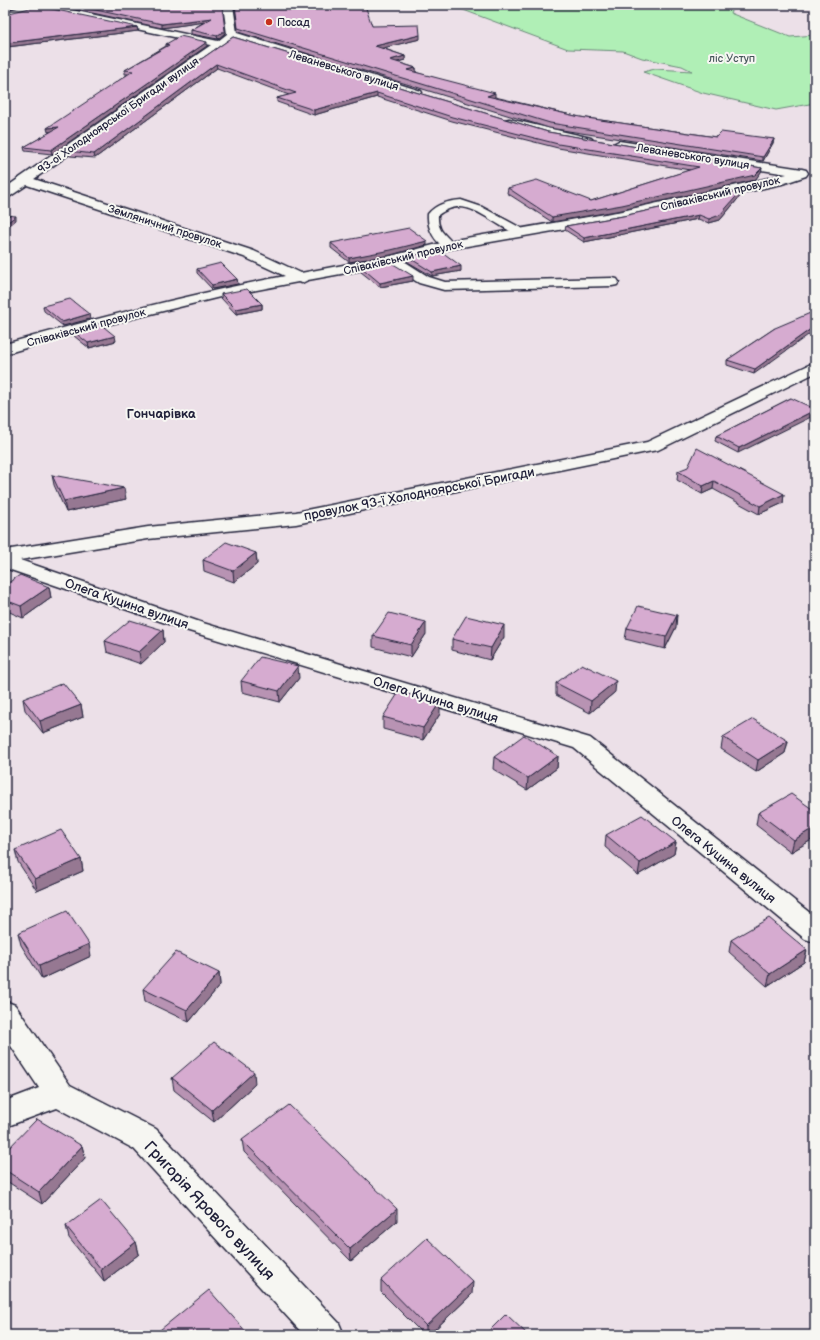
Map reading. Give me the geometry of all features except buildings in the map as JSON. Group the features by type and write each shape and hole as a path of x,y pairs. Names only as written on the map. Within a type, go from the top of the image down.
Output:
{"street":[{"path":"5,14 41,5 220,44"},
{"path":"228,5 232,35"},
{"name":"93-ої Холодноярської Бригади вулиця","path":"5,194 232,35"},
{"name":"Леваневського вулиця","path":"232,35 428,96"},
{"name":"Леваневського вулиця","path":"496,117 548,132 808,174"},
{"name":"Співаківський провулок","path":"5,349 89,325 220,293 302,279 392,260 449,245 622,215 808,174"},
{"name":"Земляничний провулок","path":"25,180 249,254 302,279"},
{"path":"392,260 424,280 444,286 612,282"},
{"name":"провулок 93-ї Холодноярської Бригади","path":"5,556 148,533 296,518 652,446 815,367"},
{"name":"Олега Куцина вулиця","path":"5,561 196,627 582,743 815,932"},
{"name":"Григорія Ярового вулиця","path":"5,1013 59,1094 145,1139 327,1335"},
{"path":"5,1114 59,1094"}],"lane":[{"path":"449,245 444,242 437,233 432,220 433,214 444,206 468,204 479,208 522,233"}],"green space":[{"name":"ліс Уступ","path":"450,5 734,5 730,13 790,37 815,35 815,103 776,110 703,93 643,72 655,69 692,71 682,66 642,58 623,51 568,49"}],"place":[{"name":"Посад","path":"269,22"}],"district":[{"name":"Гончарівка","path":"161,413"}]}
